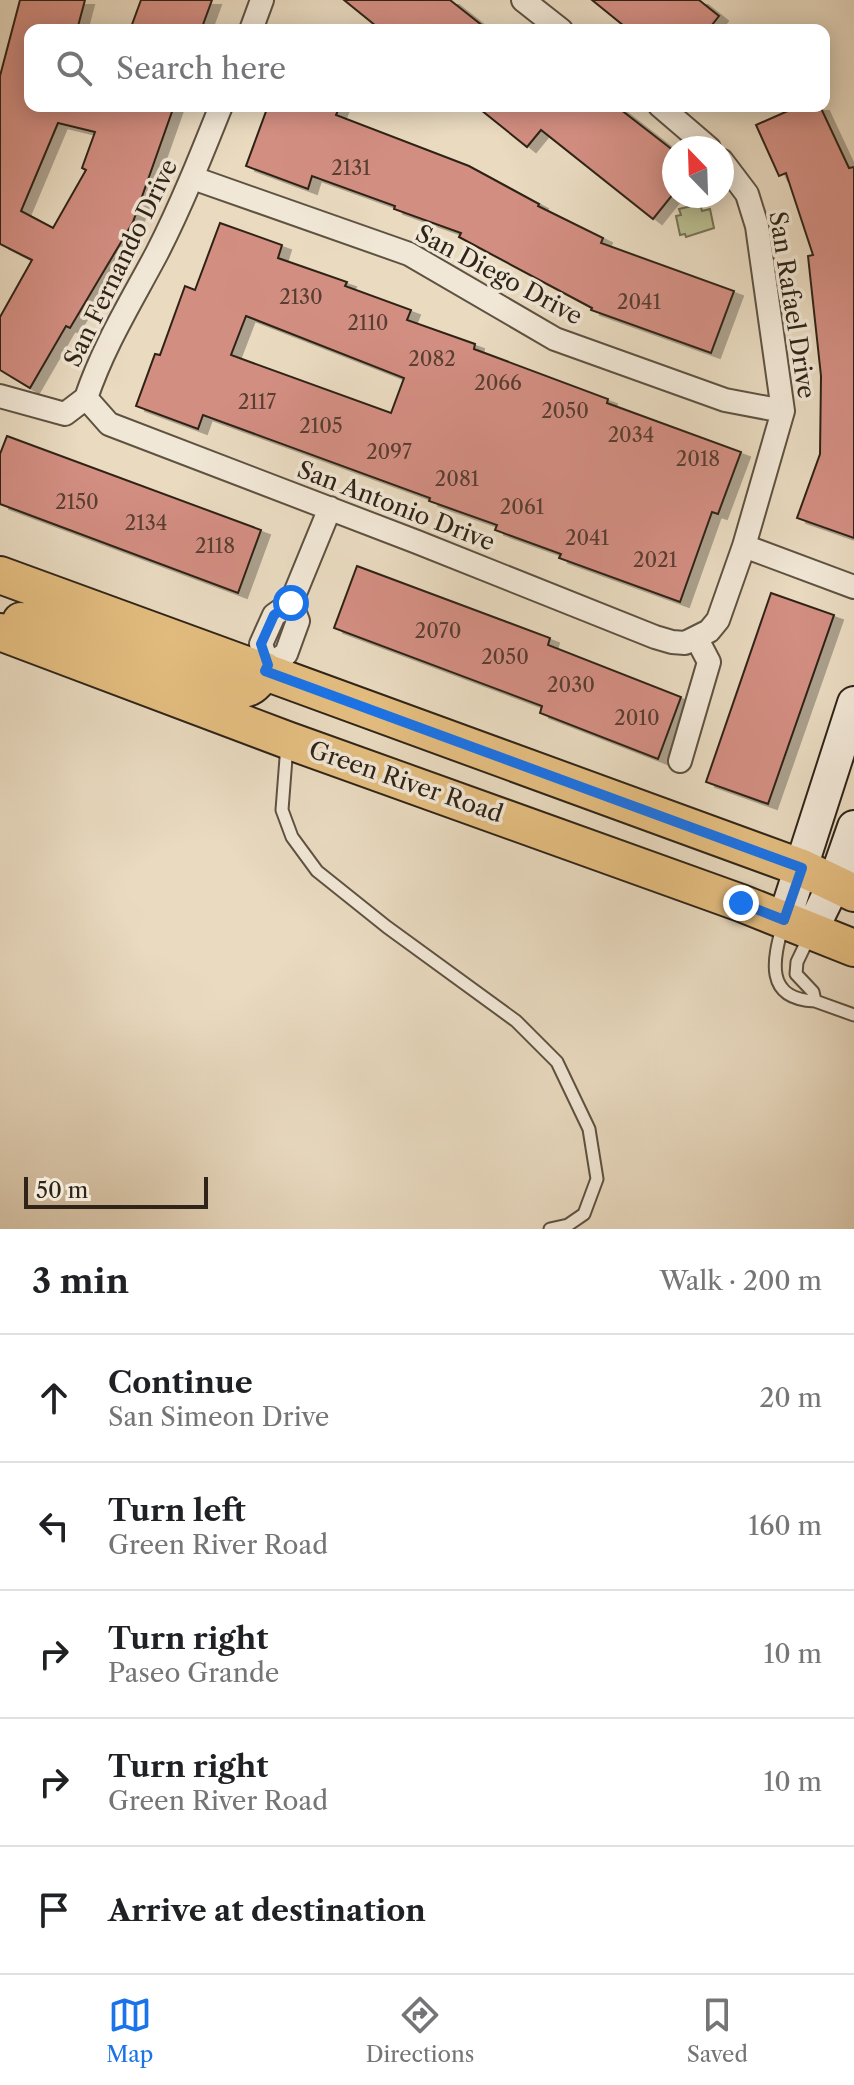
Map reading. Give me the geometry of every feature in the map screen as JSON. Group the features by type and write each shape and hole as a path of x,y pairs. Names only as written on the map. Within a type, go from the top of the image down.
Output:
{"main road":[{"path":"0,575 266,668 802,868 844,888"},
{"path":"0,618 72,631 234,690 254,686 266,668"},
{"name":"Green River Road","path":"0,632 854,948"},
{"path":"798,925 802,868 854,703"},
{"path":"798,925 844,888 854,827"}],"street":[{"path":"253,24 262,0"},
{"path":"523,0 553,24"},
{"name":"San Fernando Drive","path":"86,398 100,358 193,178 219,112"},
{"path":"667,112 695,136"},
{"name":"San Rafael Drive","path":"697,639 718,620 744,546 783,411 757,226 747,194 734,177"},
{"name":"San Diego Drive","path":"193,178 409,254 555,339 725,400 783,411"},
{"path":"0,396 65,414 86,398"},
{"name":"San Antonio Drive","path":"86,398 109,424 655,637 672,642 697,639"},
{"path":"266,668 286,654 298,621 291,603 330,508"},
{"path":"744,546 854,587"},
{"path":"680,761 709,662 697,639"}],"lane":[{"path":"287,740 282,810 292,837 317,871 387,927 516,1021 557,1062 589,1129 597,1179 584,1214 568,1225 550,1229"},
{"path":"798,925 796,974 813,992 815,1001"},
{"path":"798,925 775,953 777,980 784,991 794,998 815,1001 854,1015"}],"green space":[{"path":"679,209 710,209 714,228 686,237 685,234 680,235 676,216 681,215"}],"building":[{"path":"20,0 85,0 79,24 24,24 24,112 172,112 133,222 30,388 0,370 0,317 32,260 0,244 0,76","holes":["58,123 95,132 82,168 86,170 53,228 21,211"]},
{"path":"141,0 212,0 203,24 132,24"},
{"path":"344,0 450,0 480,24 374,24"},
{"path":"592,0 699,0 719,16 713,24 622,24"},
{"path":"266,112 337,112 336,115 469,166 538,206 603,238 601,243 734,291 711,353 591,310 459,237 461,233 394,209 395,206 312,176 308,189 246,166"},
{"path":"483,112 624,112 662,142 662,208 653,219 541,130 527,147"},
{"path":"785,112 823,112 849,168 854,167 854,538 797,518 820,454 821,376 808,256 813,255 786,173 779,176 756,125"},
{"path":"220,223 282,245 278,258 347,282 345,286 411,310 407,320 475,344 474,349 608,399 607,403 741,452 718,514 712,512 680,602 559,558 561,554 495,530 497,525 429,501 430,498 203,415 198,429 136,406 155,354 160,355 185,286 195,290","holes":["246,316 404,378 391,413 231,355"]},
{"path":"7,436 261,530 238,593 0,504 0,454"},
{"path":"357,566 550,638 548,645 681,697 658,759 540,713 542,706 334,628"},
{"path":"771,593 834,615 768,804 706,782"}],"route":[{"path":"291,603 274,615 261,644 268,665 265,671 802,868 784,920 741,903"}]}
